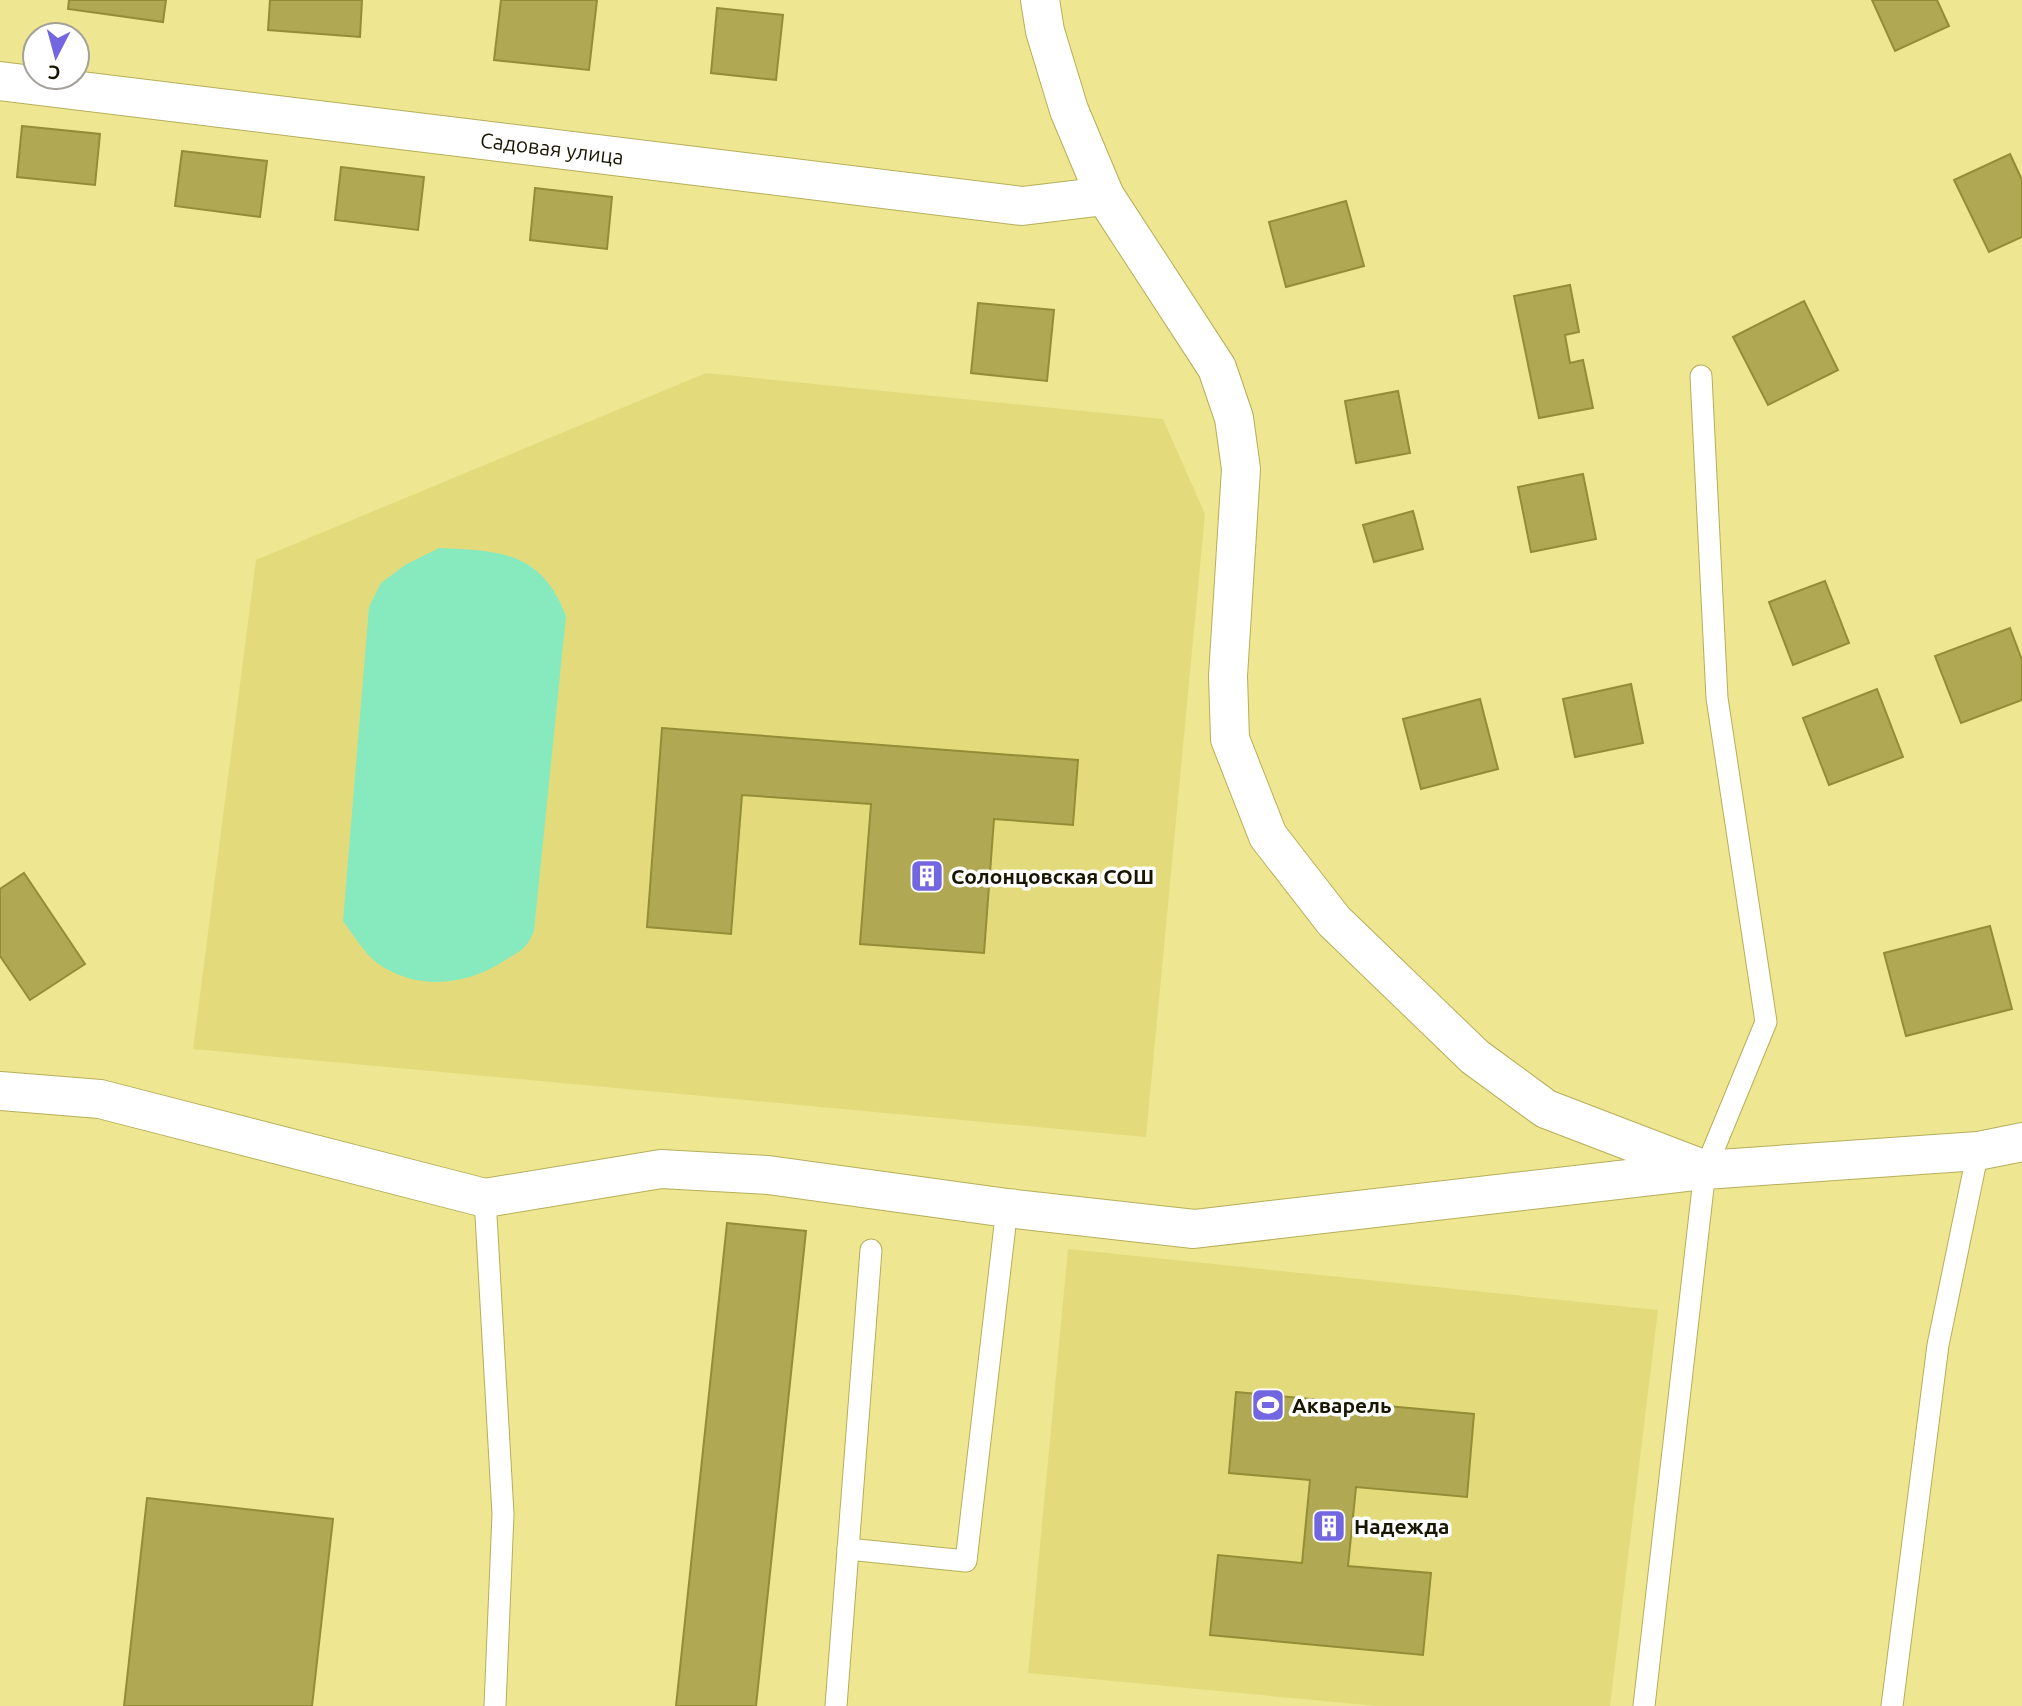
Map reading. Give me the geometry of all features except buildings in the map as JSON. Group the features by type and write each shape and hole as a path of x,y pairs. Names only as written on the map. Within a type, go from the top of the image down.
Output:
{"street":[{"path":"1040,0 1045,31 1069,110 1105,196 1217,368 1234,418 1241,470 1228,676 1230,739 1268,836 1334,921 1475,1057 1546,1109 1705,1170"},
{"name":"Садовая улица","path":"0,81 1022,206 1105,196"},
{"path":"0,1091 100,1098 485,1198 661,1169 768,1175 1007,1208 1194,1229 1705,1170 1978,1151 2022,1142"}],"lane":[{"path":"1644,1706 1705,1170 1766,1022 1717,698 1701,376"},
{"path":"1892,1706 1938,1345 1978,1151"},
{"path":"485,1198 503,1514 495,1706"},
{"path":"848,1549 965,1561 1007,1208"},
{"path":"836,1706 871,1250"}],"shaded area":[{"path":"706,373 1163,419 1205,514 1146,1137 193,1049 256,560"},
{"path":"1068,1249 1658,1310 1610,1706 1377,1706 1028,1673"}],"green space":[{"path":"439,548 500,554 531,567 544,578 566,616 534,931 522,949 489,969 473,976 441,982 408,978 377,963 343,921 369,607 381,583 405,565"}],"place":[{"name":"Солонцовская СОШ","path":"927,876"},
{"name":"Акварель","path":"1268,1405"},
{"name":"Надежда","path":"1329,1526"}]}
